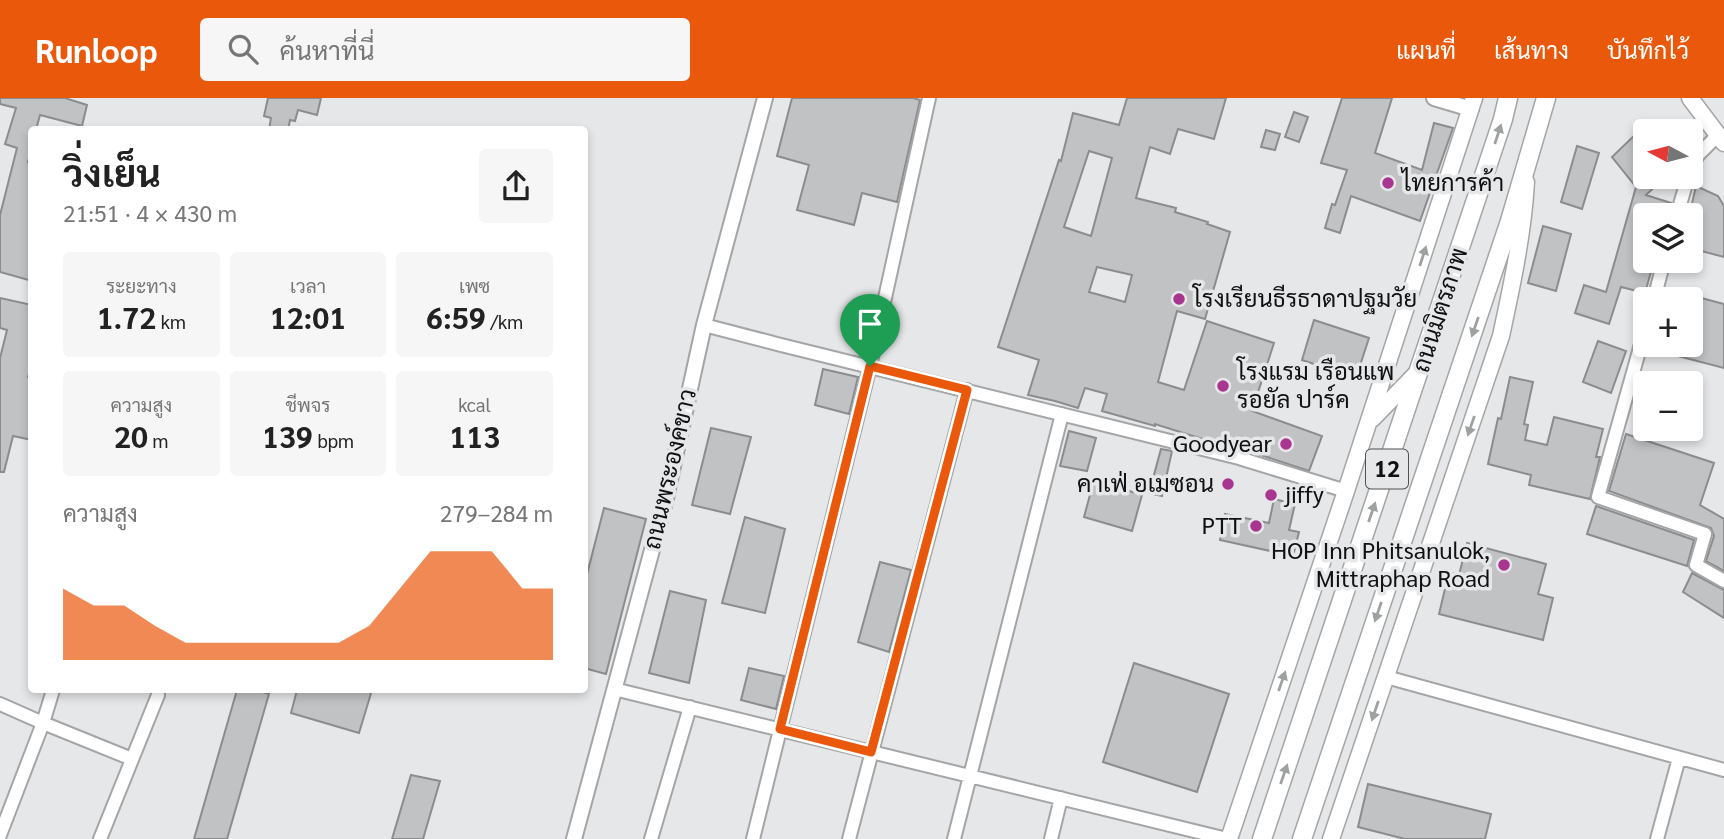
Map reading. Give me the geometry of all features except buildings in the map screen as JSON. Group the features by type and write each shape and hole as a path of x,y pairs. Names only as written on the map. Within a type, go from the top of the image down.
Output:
{"main road":[{"name":"ถนนมิตรภาพ","path":"1262,839 1420,371 1508,98"},
{"name":"ถนนมิตรภาพ","path":"1302,839 1510,221 1546,98"},
{"path":"1690,98 1721,139"},
{"path":"1228,839 1473,104"},
{"path":"1331,839 1501,336 1525,208 1526,169"},
{"path":"1368,423 1420,371"}],"street":[{"name":"ถนนพระองค์ขาว","path":"573,839 666,498 704,325 765,98"},
{"path":"753,839 870,366 929,98"},
{"path":"1434,98 1473,104"},
{"path":"1703,152 1721,139"},
{"path":"704,325 1239,458 1346,491"},
{"path":"1637,357 1598,497 1704,534 1696,565 1724,581"},
{"path":"849,839 967,390"},
{"path":"954,839 1062,414"},
{"path":"1386,677 1724,770"},
{"path":"614,689 1228,839"},
{"path":"0,835 52,693"},
{"path":"100,839 158,695"},
{"path":"0,704 132,759"},
{"path":"651,839 690,707"},
{"path":"1657,839 1679,758"},
{"path":"1051,839 1061,799"}],"place":[{"name":"ไทยการค้า","path":"1388,183"},
{"name":"โรงเรียนธีรธาดาปฐมวัย","path":"1179,299"},
{"name":"โรงแรม เรือนแพ รอยัล ปาร์ค","path":"1223,386"},
{"name":"Goodyear","path":"1286,444"},
{"name":"คาเฟ่ อเมซอน","path":"1228,484"},
{"name":"jiffy","path":"1271,495"},
{"name":"PTT","path":"1256,526"},
{"name":"HOP Inn Phitsanulok, Mittraphap Road","path":"1504,565"}],"route":[{"path":"870,366 967,390 871,752 780,729 870,366"}]}
